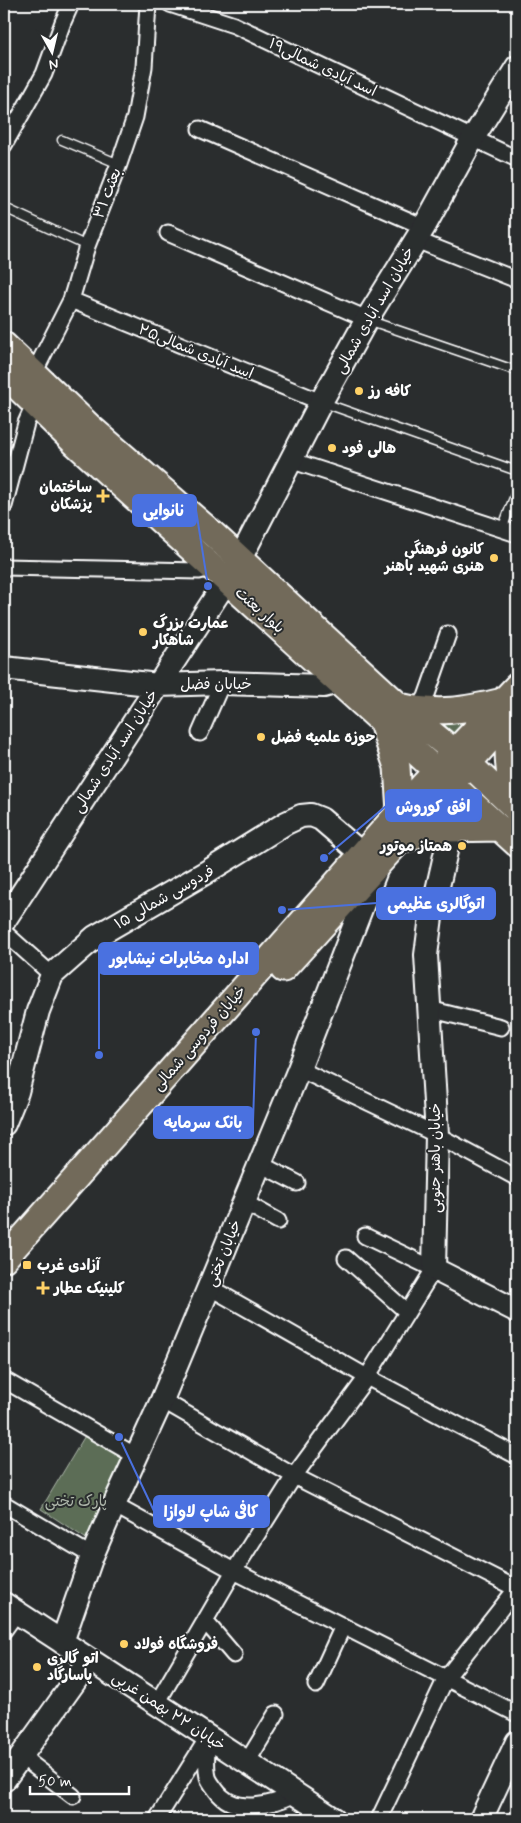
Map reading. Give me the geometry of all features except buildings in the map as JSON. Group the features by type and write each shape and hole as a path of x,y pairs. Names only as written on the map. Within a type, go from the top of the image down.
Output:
{"main road":[{"name":"بلوار بعثت","path":"4,345 34,373 83,435 220,574 348,680 399,713 462,758 517,810"},
{"name":"بلوار بعثت","path":"4,374 35,403 83,435 240,558 348,680"},
{"path":"400,811 397,767 399,713 440,712 512,702"},
{"path":"444,777 512,702"},
{"path":"512,702 507,739 509,772 517,810"},
{"name":"بلوار بعثت","path":"399,713 444,777 509,836"},
{"name":"خیابان فردوسی شمالی","path":"4,1279 371,858 400,811 444,777"},
{"name":"خیابان فردوسی شمالی","path":"4,1259 371,858 398,842 444,777"},
{"path":"398,842 428,831 444,829 509,836"}],"street":[{"path":"4,145 44,74 63,22 72,4"},
{"name":"بعثت ۳۱","path":"34,373 72,300 87,246 135,117 144,67 148,4"},
{"name":"اسد آبادی شمالی۱۹","path":"170,4 234,25 517,159"},
{"name":"خیابان اسد آبادی شمالی","path":"240,558 290,460 367,320 420,233 473,138 517,67"},
{"path":"200,129 517,280"},
{"path":"168,233 367,320"},
{"name":"اسد آبادی شمالی۲۵","path":"72,300 321,402"},
{"path":"4,506 26,422 35,403"},
{"path":"290,460 517,534"},
{"path":"4,567 199,571 220,574"},
{"name":"خیابان اسد آبادی شمالی","path":"4,921 158,685 220,574"},
{"path":"399,713 426,697 448,634"},
{"name":"خیابان فضل","path":"4,668 158,685 222,683 324,686 348,680"},
{"path":"200,733 222,683"},
{"name":"فردوسی شمالی ۱۵","path":"4,1124 17,1092 38,1011 52,974 95,937 295,818 306,815 321,819 371,858"},
{"name":"خیابان باهنر جنوبی","path":"434,1269 437,1135 426,955 431,917 449,838"},
{"name":"خیابان تختی","path":"62,1642 92,1556 162,1400 299,1069 371,858"},
{"path":"4,932 52,974"},
{"path":"429,1009 501,1027"},
{"path":"299,1069 437,1135 517,1178"},
{"path":"260,1164 297,1183"},
{"path":"244,1202 278,1221"},
{"path":"365,1236 517,1311"},
{"path":"346,1258 407,1312"},
{"path":"157,1703 234,1571 294,1476 367,1377 434,1269"},
{"path":"209,1288 367,1377 517,1456"},
{"path":"4,1380 136,1456"},
{"path":"162,1400 294,1476 517,1588 446,1678 379,1819"},
{"path":"4,1504 92,1556"},
{"path":"114,1504 234,1571 517,1714"},
{"path":"4,1630 10,1608"},
{"name":"خیابان ۲۲ بهمن غربی","path":"10,1608 331,1818"},
{"path":"205,1621 234,1655"},
{"path":"316,1685 343,1626"},
{"path":"4,1780 90,1660"},
{"path":"247,1762 276,1714"},
{"path":"208,1737 208,1778 220,1795 237,1806 262,1806 295,1794"},
{"path":"157,1819 208,1737"},
{"path":"481,1819 517,1742"},
{"path":"21,1756 73,1796"}],"lane":[{"path":"62,140 119,164"},
{"path":"7,209 87,246"},
{"path":"367,320 517,371"},
{"path":"321,402 517,472"},
{"path":"502,529 517,490"}],"green space":[{"path":"474,713 455,741 426,716"},
{"path":"446,799 477,825 434,825"},
{"name":"پارک تختی","path":"86,1434 123,1457 88,1540 41,1509"}],"place":[{"name":"کافه رز","path":"359,391"},
{"name":"هالی فود","path":"332,448"},
{"name":"ساختمان پزشکان","path":"103,496"},
{"name":"کانون فرهنگی هنری شهید باهنر","path":"494,558"},
{"name":"نانوایی","path":"208,586"},
{"name":"عمارت بزرگ شاهکار","path":"143,632"},
{"name":"حوزه علمیه فضل","path":"261,737"},
{"name":"همتاز موتور","path":"462,846"},
{"name":"افق کوروش","path":"324,858"},
{"name":"اتوگالری عظیمی","path":"282,910"},
{"name":"بانک سرمایه","path":"256,1032"},
{"name":"اداره مخابرات نیشابور","path":"99,1055"},
{"name":"آزادی غرب","path":"27,1265"},
{"name":"کلینیک عطار","path":"43,1288"},
{"name":"كافى شاپ لاوازا","path":"119,1437"},
{"name":"فروشگاه فولاد","path":"124,1644"},
{"name":"اتو گالری پاسارگاد","path":"37,1667"}]}
